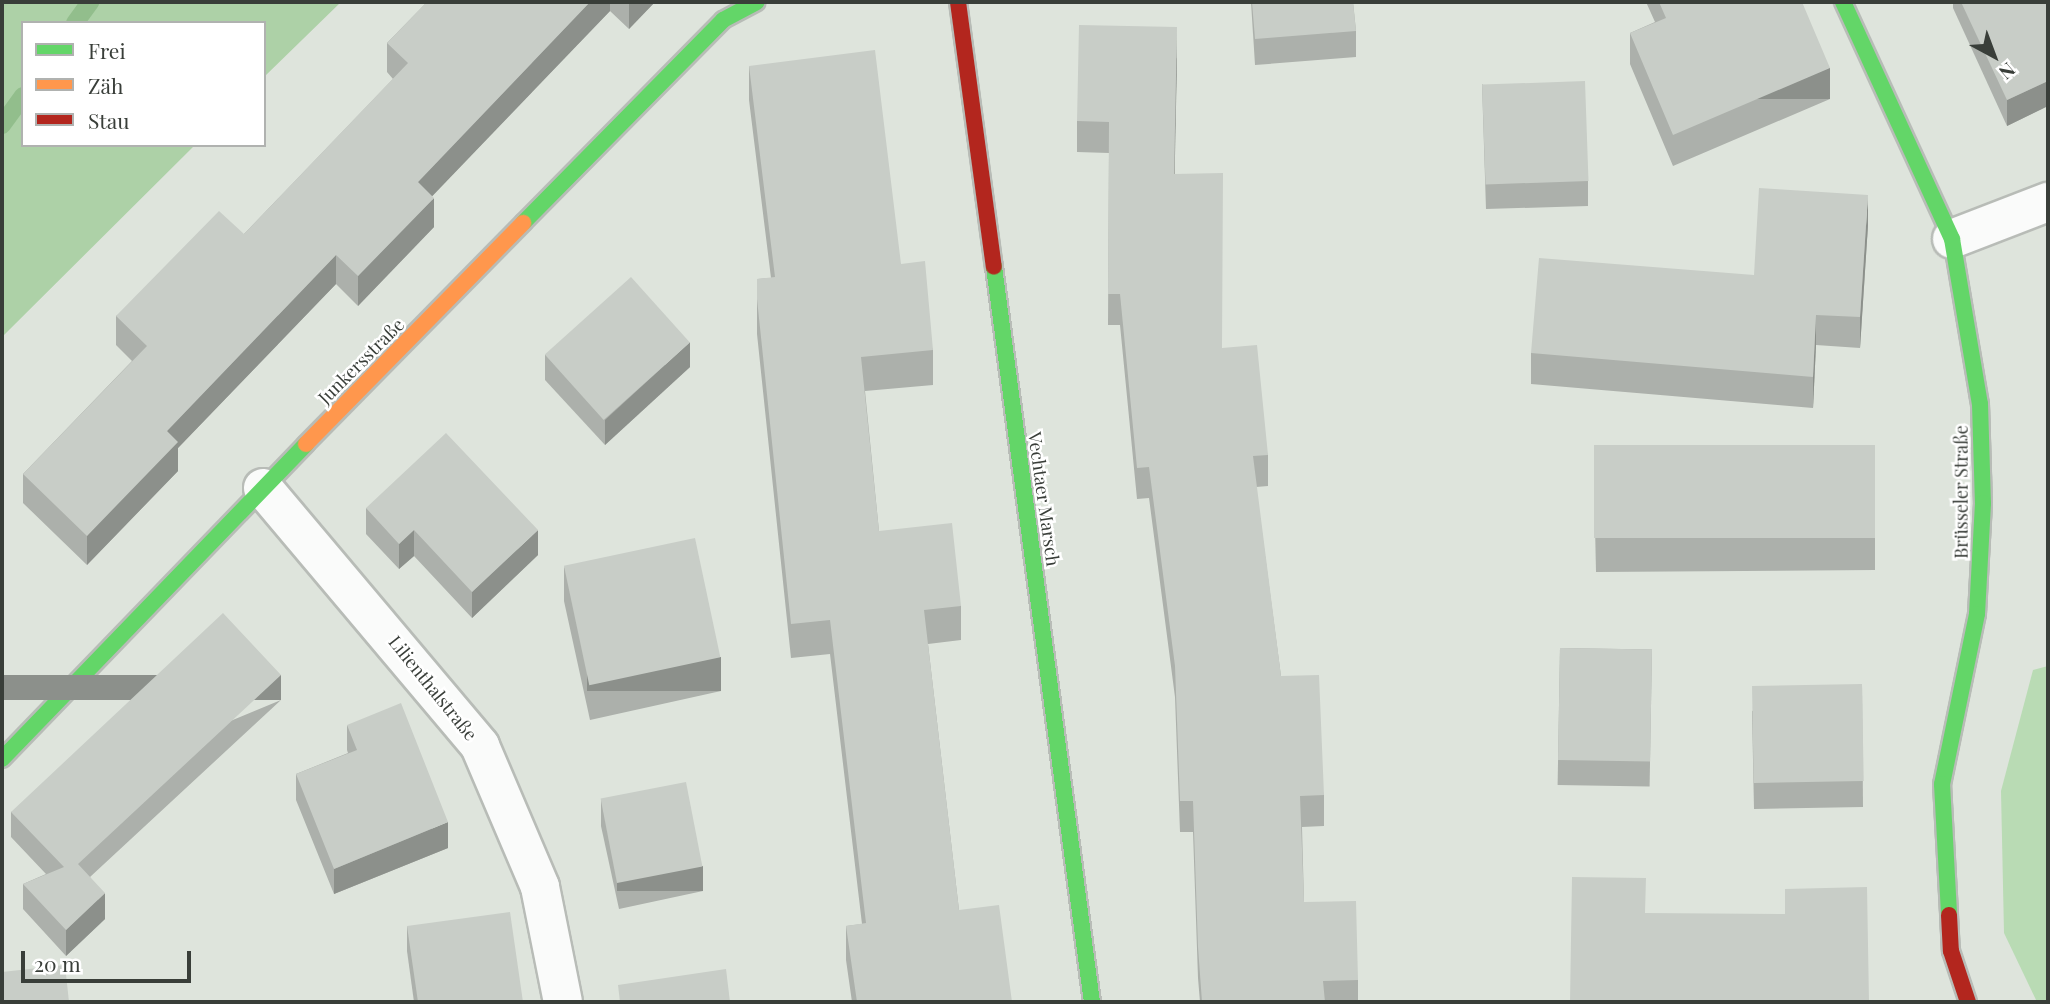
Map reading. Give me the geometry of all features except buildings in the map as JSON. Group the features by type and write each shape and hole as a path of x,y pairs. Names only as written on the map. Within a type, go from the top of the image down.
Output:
{"street":[{"name":"Junkersstraße","path":"2,759 263,488 723,20 757,2"},
{"name":"Vechtaer Marsch","path":"958,2 1093,1002"},
{"name":"Brüsseler Straße","path":"1843,2 1952,239 1980,404 1983,503 1977,614 1942,784 1951,951 1968,1002"},
{"path":"1952,239 2048,202"},
{"name":"Lilienthalstraße","path":"263,488 480,746 541,887 564,1002"}],"green space":[{"path":"2,2 341,2 266,75 266,21 21,21 21,147 193,147 2,337"},
{"path":"2048,666 2048,1002 2037,1002 2004,933 2001,791 2033,670"}],"waterway":[{"path":"76,21 90,2"},
{"path":"2,125 21,99"}],"traffic: fast":[{"path":"523,223 723,20 757,2"},
{"path":"1843,2 1952,239 1980,404 1983,503 1977,614 1942,784 1949,915"},
{"path":"994,267 1092,1002"},
{"path":"2,759 306,444"}],"traffic: slow":[{"path":"306,444 523,223"}],"traffic: jam":[{"path":"958,2 994,267"},
{"path":"1949,915 1951,951 1968,1002"}]}
